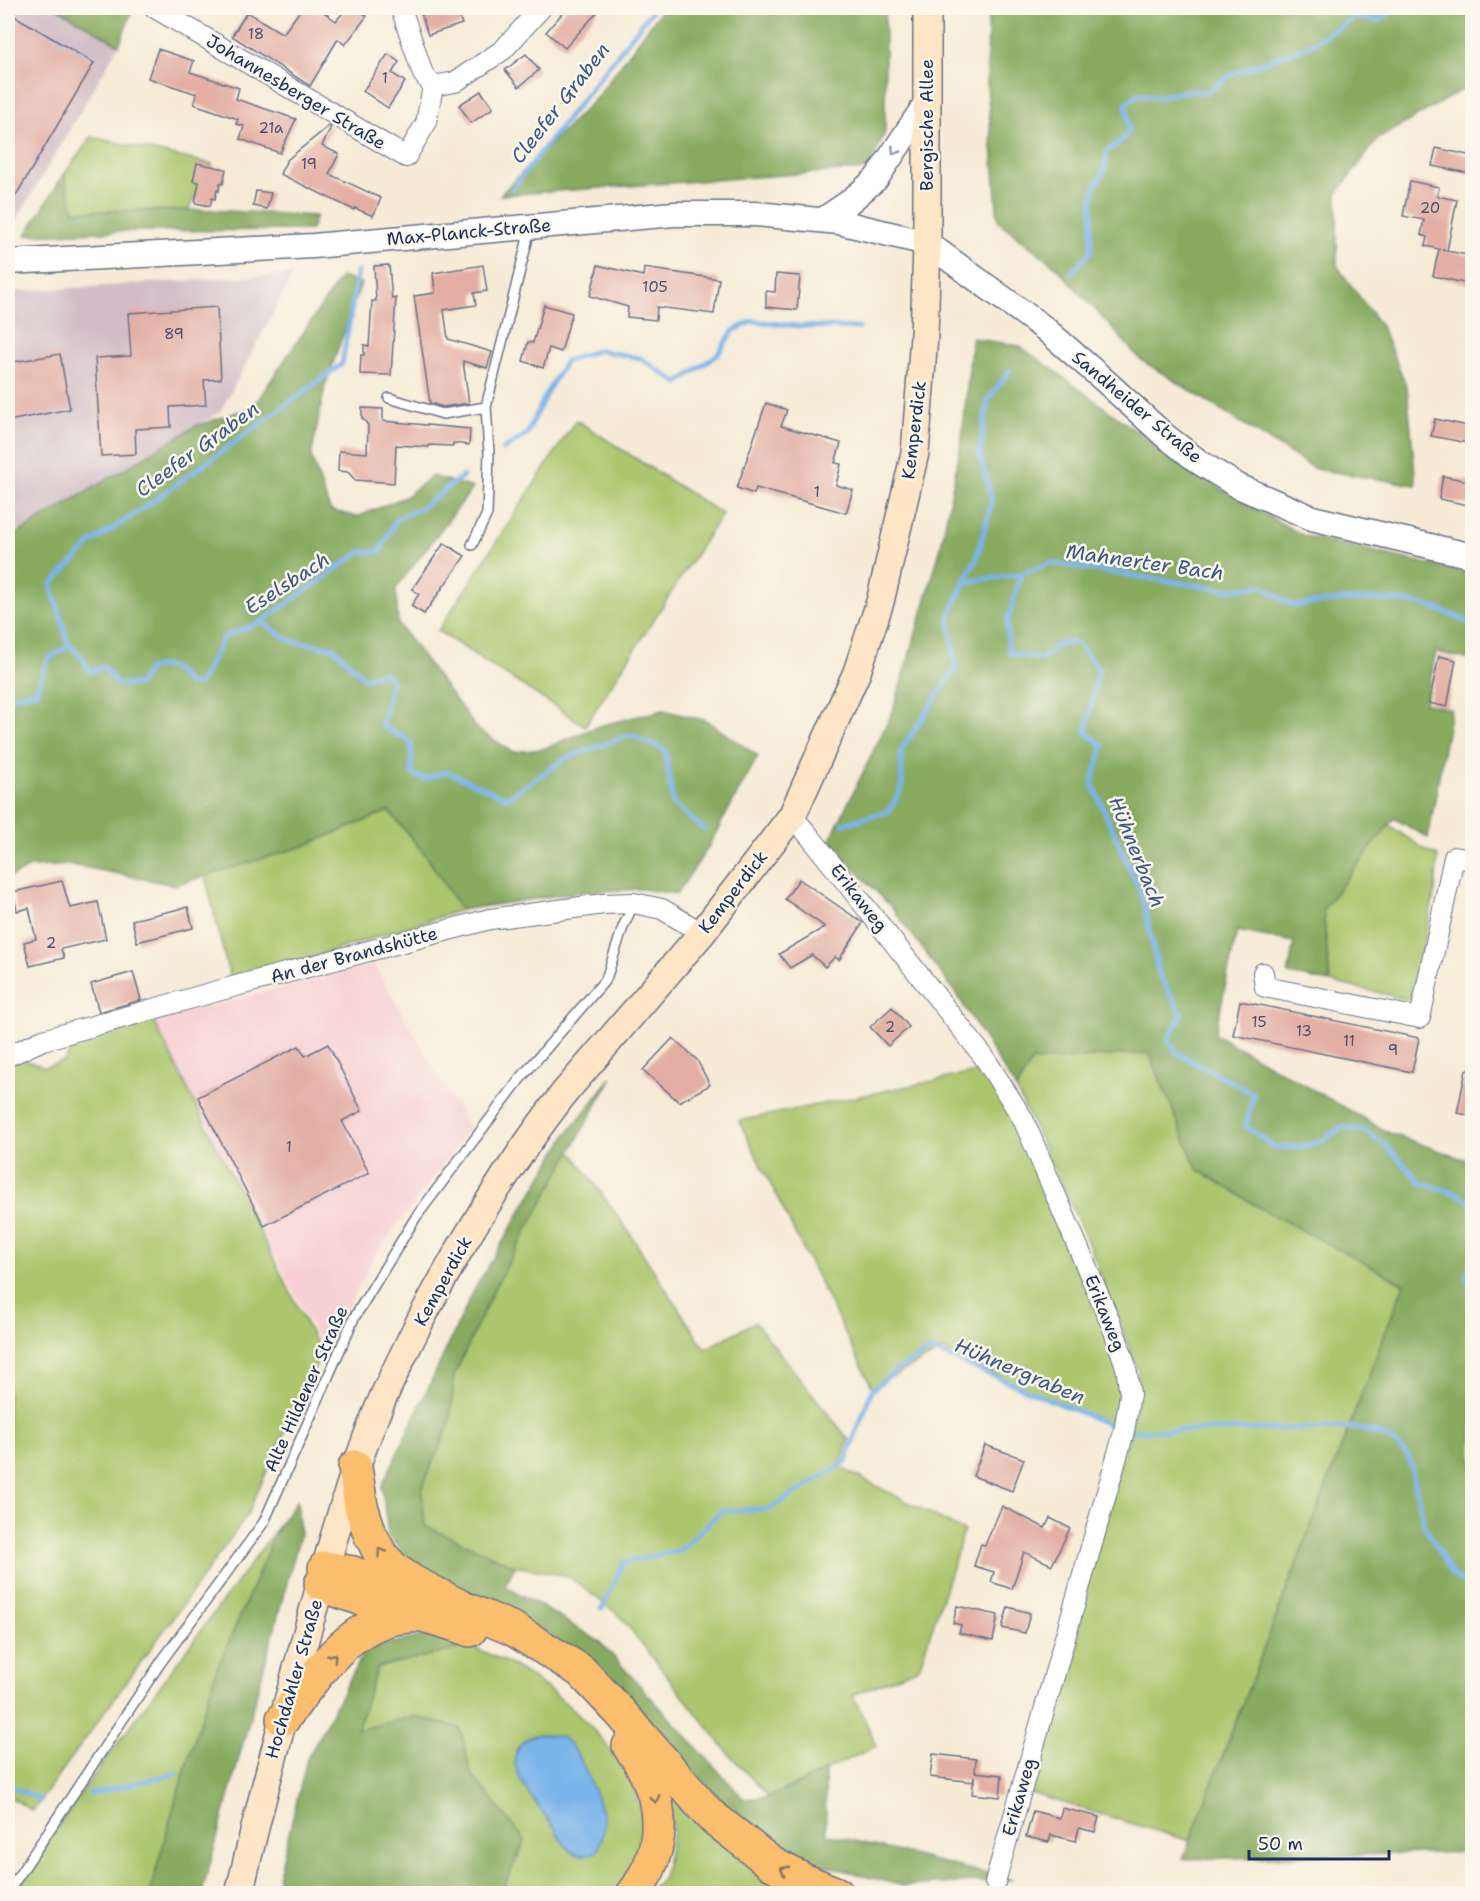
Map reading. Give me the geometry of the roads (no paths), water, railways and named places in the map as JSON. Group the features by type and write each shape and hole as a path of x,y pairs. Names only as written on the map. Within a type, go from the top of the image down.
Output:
{"highway":[{"path":"355,1467 361,1506 370,1534 381,1555 395,1570 463,1608 513,1629 580,1671 619,1711 710,1815 771,1863 803,1880 837,1893"},
{"path":"323,1576 353,1573 463,1608"},
{"path":"323,1576 348,1596 430,1616 489,1638 549,1670 585,1699 612,1725 635,1754 649,1778 656,1801 659,1834 651,1862 639,1887 633,1893"},
{"path":"283,1719 330,1660 352,1637 373,1623 395,1616 430,1616"}],"main road":[{"name":"Bergische Allee","path":"927,8 927,243"},
{"name":"Kemperdick","path":"355,1467 395,1370 440,1283 482,1212 544,1119 702,933 792,816 857,672 880,602 915,453 924,336 927,243"},
{"name":"Hochdahler Straße","path":"238,1893 283,1719 355,1467"}],"street":[{"name":"Johannesberger Straße","path":"155,8 406,157 426,123 433,86"},
{"path":"401,8 423,74 433,86 455,82 503,50 541,8"},
{"path":"823,220 848,203 876,179 927,102"},
{"name":"Max-Planck-Straße","path":"8,262 313,246 529,226 705,213 756,214 823,220 927,243"},
{"name":"Sandheider Straße","path":"927,243 1044,328 1164,435 1199,462 1238,486 1312,518 1473,556"},
{"name":"Erikaweg","path":"792,816 984,1057 1023,1119 1114,1331 1126,1367 1130,1394 1124,1432 995,1882"},
{"path":"1263,973 1265,987 1420,1018 1454,857 1473,860"},
{"name":"An der Brandshütte","path":"8,1056 43,1040 490,919 604,904 634,903 662,909 702,933"}],"lane":[{"path":"472,545 487,514 489,453 486,407 529,226"},
{"path":"389,398 443,414 486,407"},
{"name":"Alte Hildener Straße","path":"8,1892 161,1662 264,1522 354,1318 416,1217 520,1079 606,979 623,927 634,903"}],"water":[{"path":"535,1735 553,1735 563,1738 569,1743 583,1765 603,1817 602,1839 597,1852 580,1855 570,1850 519,1777 515,1765 516,1753 522,1743"}],"waterway":[{"name":"Cleefer Graben","path":"512,189 654,8"},
{"path":"1071,273 1091,251 1093,192 1105,168 1106,152 1120,142 1129,131 1126,103 1139,94 1161,97 1188,90 1205,93 1230,75 1308,46 1356,17 1378,21 1398,8"},
{"name":"Cleefer Graben","path":"69,645 51,585 91,543 141,510 342,364 358,271"},
{"name":"Eselsbach","path":"503,450 527,434 547,392 566,361 599,350 640,358 678,383 718,354 733,331 753,321 798,326 859,328"},
{"path":"843,824 889,811 902,788 901,750 956,668 949,618 976,560 992,501 979,453 988,400 1009,371"},
{"name":"Eselsbach","path":"8,697 36,692 48,659 69,645 82,657 90,672 104,667 117,684 139,685 148,669 162,666 175,670 188,684 199,684 224,637 261,622 360,552 380,552 396,519 421,508 463,476"},
{"name":"Mahnerter Bach","path":"1021,574 1051,563 1226,590 1262,586 1293,606 1356,600 1388,600 1433,607 1472,624"},
{"name":"Hühnerbach","path":"964,582 1021,574 1007,623 1009,653 1042,659 1060,643 1077,643 1099,669 1086,732 1103,746 1092,783 1143,898 1159,975 1182,1014 1168,1040 1177,1053 1254,1094 1246,1126 1274,1147 1299,1147 1323,1140 1342,1127 1364,1130 1386,1145 1421,1183 1457,1194 1472,1203"},
{"path":"261,622 291,641 334,648 365,679 383,672 392,680 382,726 411,742 412,774 423,779 447,772 507,798 566,758 631,735 665,750 673,804 704,829"},
{"name":"Hühnerbach","path":"1472,1261 1466,1278 1472,1288"},
{"name":"Hühnergraben","path":"602,1609 623,1563 681,1550 721,1511 769,1509 845,1463 872,1390 896,1370 932,1350 1115,1427"},
{"name":"Hühnergraben","path":"1134,1431 1353,1428 1374,1432 1390,1439 1409,1457 1424,1524 1450,1572 1472,1591"},
{"name":"Hühnergraben","path":"90,1794 178,1773"},
{"name":"Hühnergraben","path":"8,1785 41,1800"}]}
